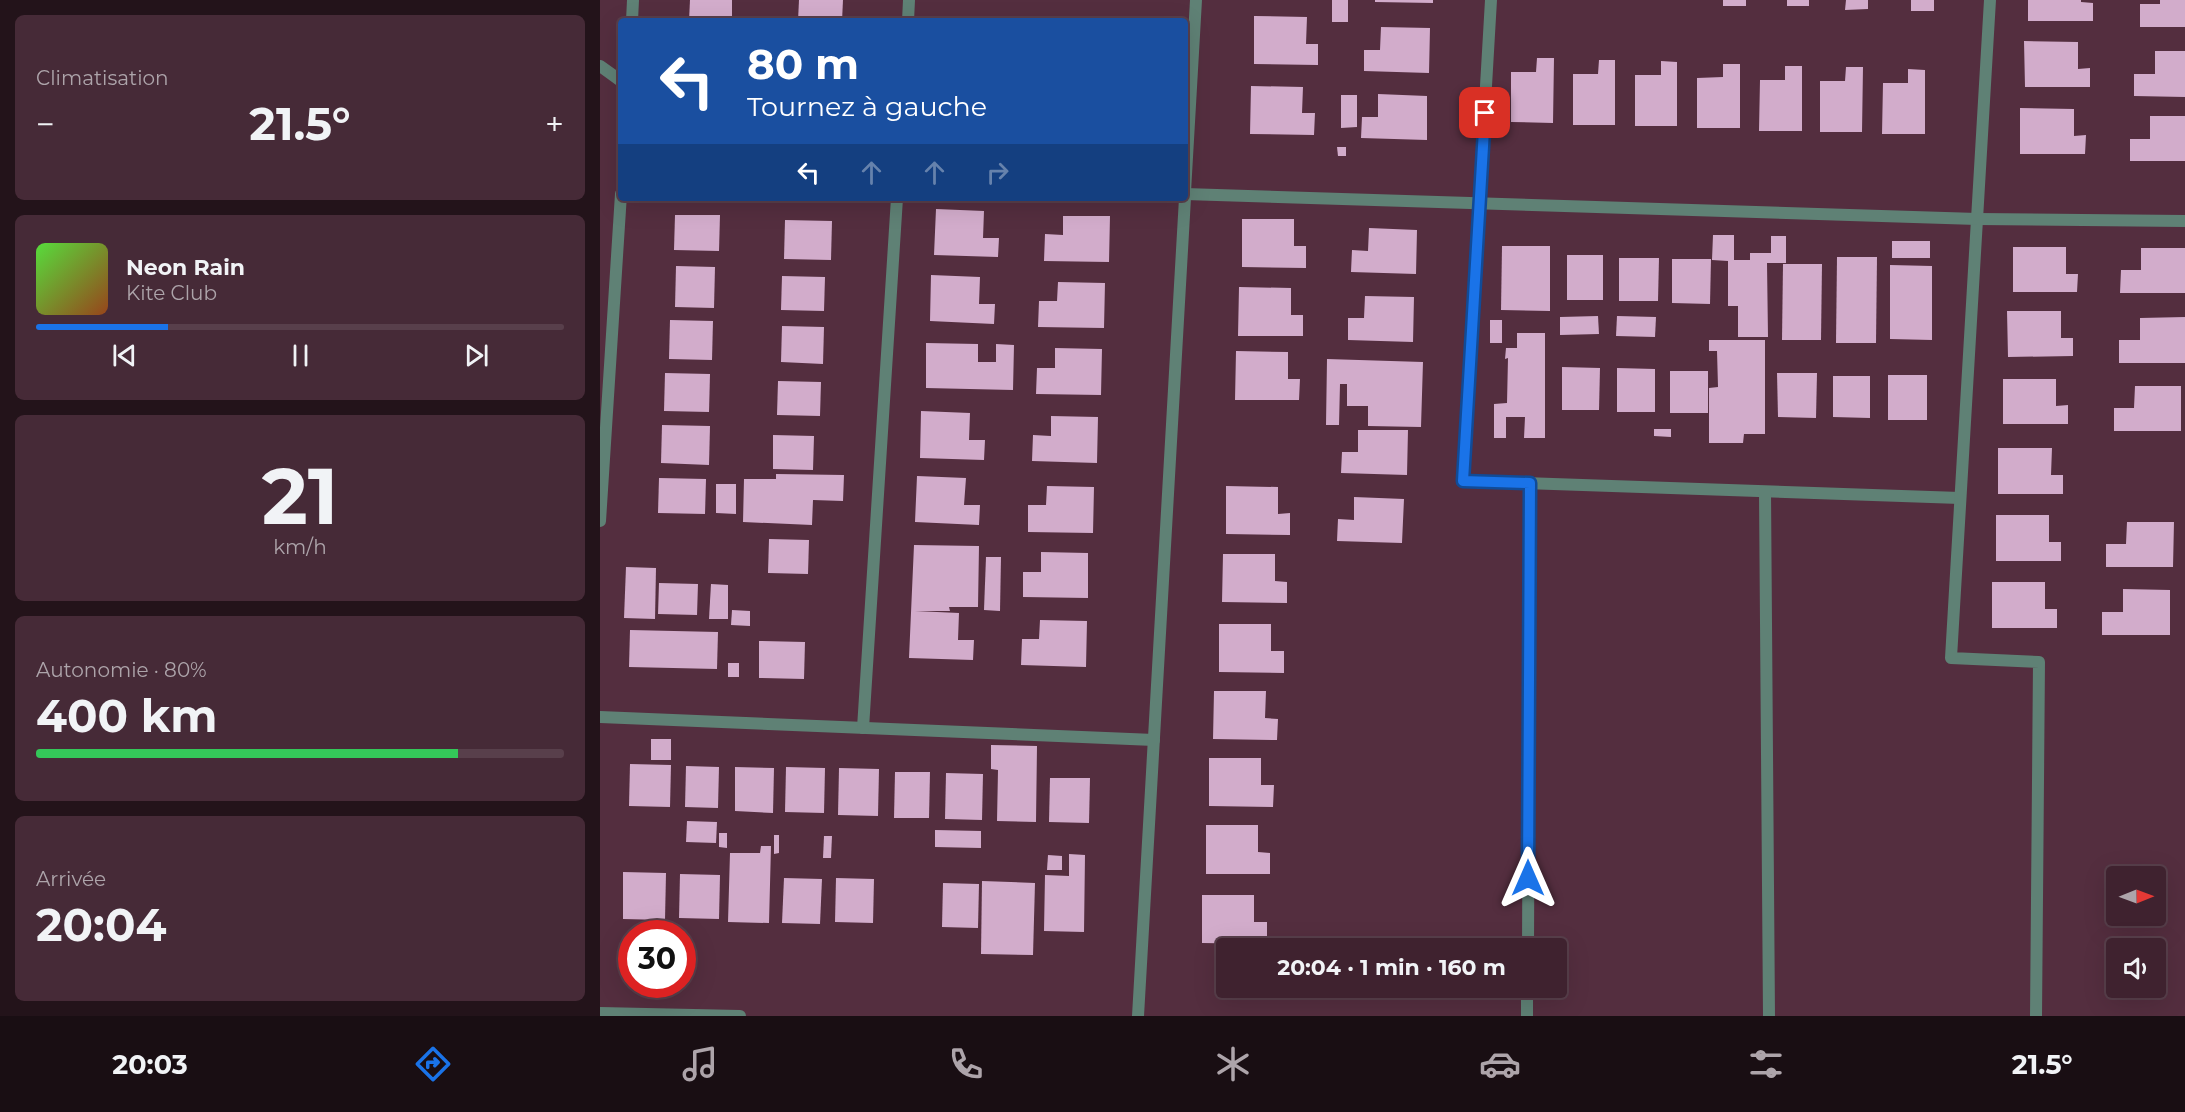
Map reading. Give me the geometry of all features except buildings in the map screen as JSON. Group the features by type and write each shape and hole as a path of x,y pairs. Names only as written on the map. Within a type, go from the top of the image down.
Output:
{"street":[{"path":"632,18 633,0"},
{"path":"908,18 909,0"},
{"path":"1188,142 1196,0"},
{"path":"1491,0 1463,481 1960,498"},
{"path":"1990,0 1951,658 2039,662 2036,1016"},
{"path":"600,66 618,79"},
{"path":"1188,195 1977,219 2185,221"},
{"path":"600,521 603,418 620,201"},
{"path":"863,728 897,201"},
{"path":"1138,1016 1185,201"},
{"path":"1528,938 1530,483"},
{"path":"1765,492 1769,1016"},
{"path":"600,717 1154,740"},
{"path":"1527,998 1527,1016"},
{"path":"600,1013 740,1016"}],"route":[{"path":"1485,113 1463,481 1530,483 1528,878"}]}
